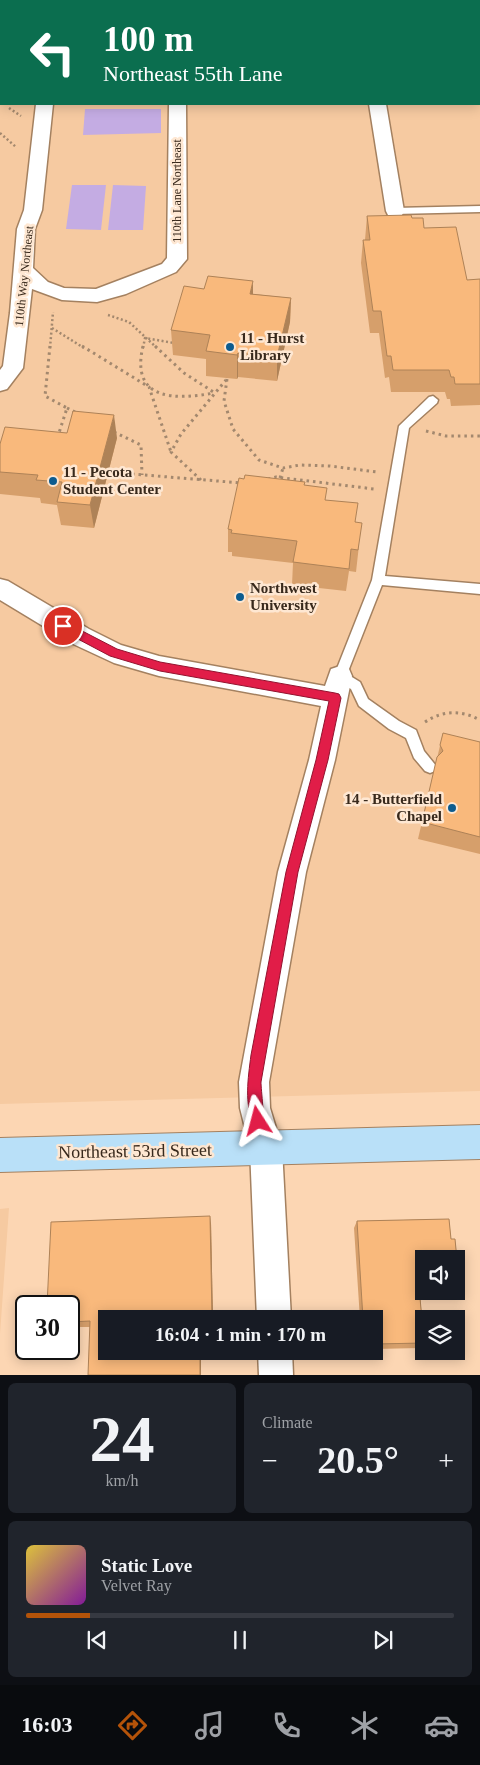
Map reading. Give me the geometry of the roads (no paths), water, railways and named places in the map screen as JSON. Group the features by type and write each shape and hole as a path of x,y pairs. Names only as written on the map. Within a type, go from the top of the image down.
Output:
{"street":[{"name":"110th Way Northeast","path":"0,384 13,368 24,270 26,229 32,210 44,105"},
{"name":"110th Lane Northeast","path":"24,270 42,286 62,294 97,296 169,268 177,259 178,105"},
{"path":"377,105 395,211"},
{"path":"0,588 80,636 114,653 160,666 338,687 322,760 292,872 254,1082 255,1108 266,1148 274,1310"},
{"name":"Northeast 53rd Street","path":"0,1155 480,1142"},
{"path":"275,1360 276,1375"}],"lane":[{"path":"395,211 480,209"},
{"path":"430,767 419,754 411,734 394,725 362,702 356,686 338,687 378,580 404,426 433,400"},
{"path":"378,580 480,590"}],"place":[{"name":"11 - Hurst Library","path":"230,347"},
{"name":"11 - Pecota Student Center","path":"53,481"},
{"name":"Northwest University","path":"240,597"},
{"name":"14 - Butterfield Chapel","path":"452,808"}]}
